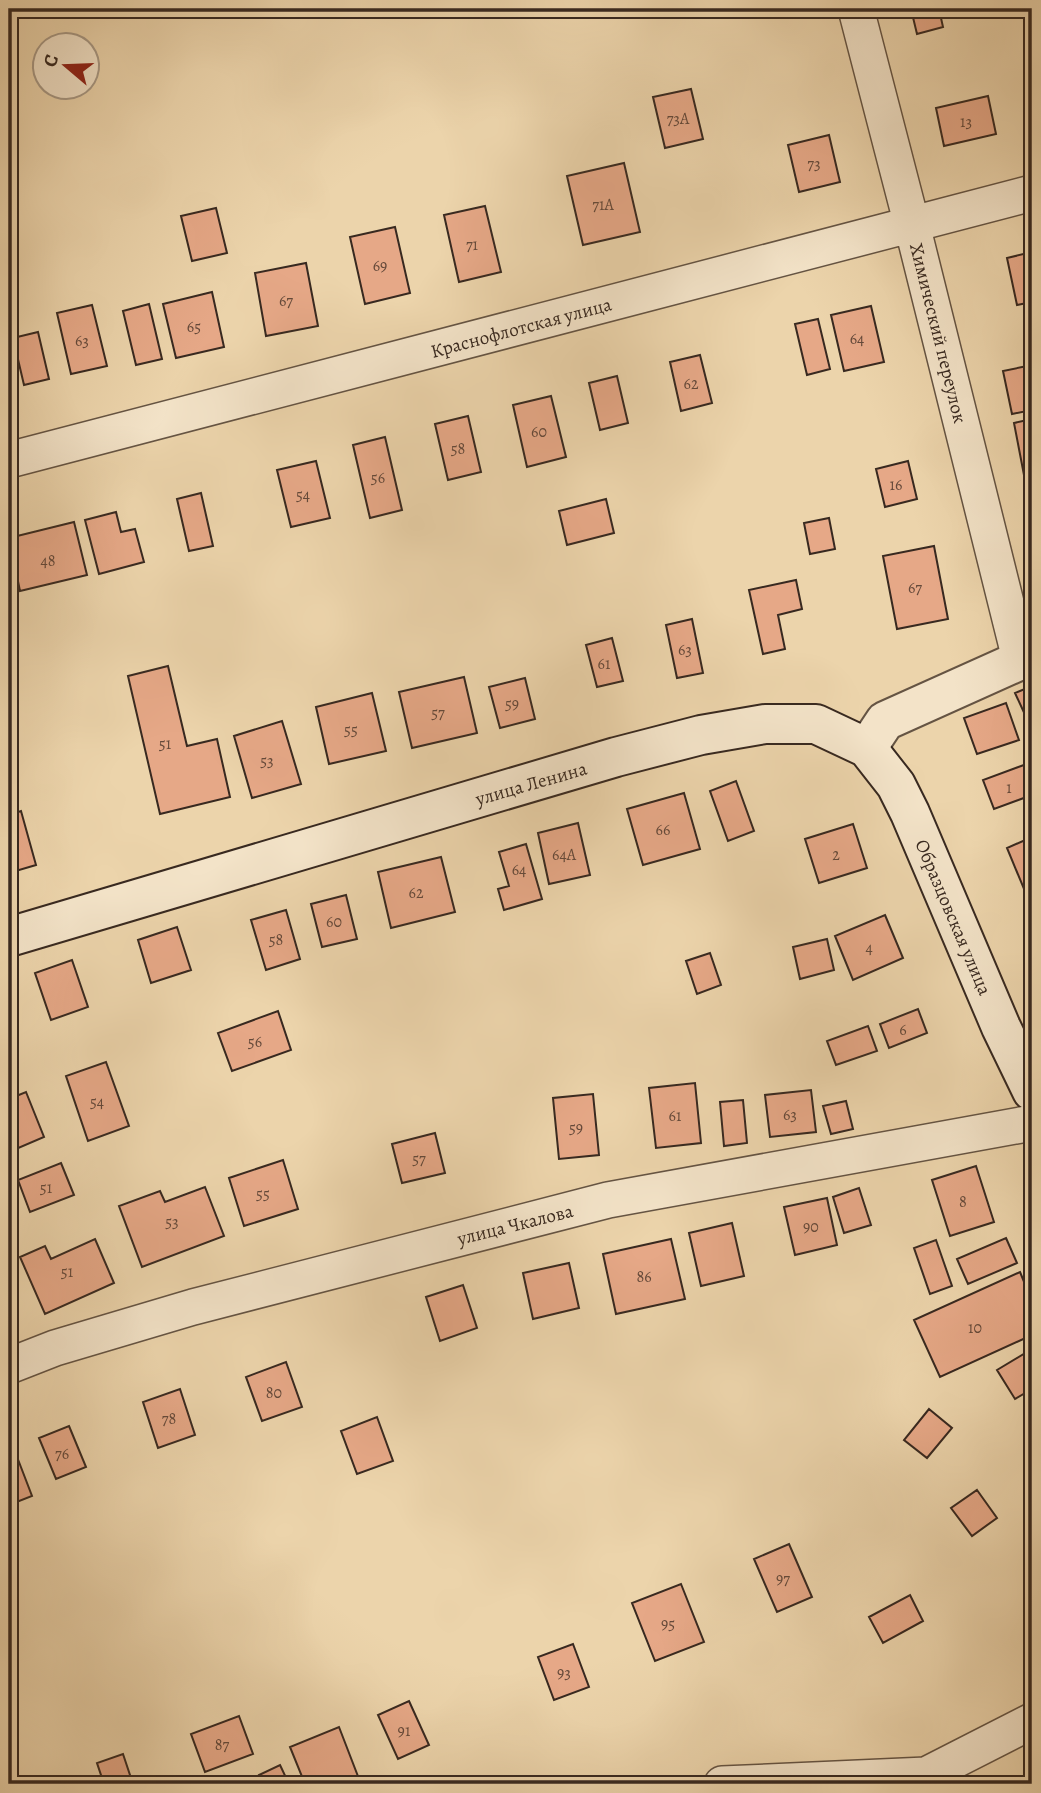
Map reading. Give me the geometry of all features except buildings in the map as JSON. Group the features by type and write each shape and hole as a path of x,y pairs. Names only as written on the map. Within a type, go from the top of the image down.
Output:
{"main road":[{"path":"867,748 885,721 1026,657"},
{"name":"улица Ленина","path":"9,937 616,757 701,735 765,724 817,724 867,748"},
{"name":"Образцовская улица","path":"867,748 896,785 910,813 1001,1027 1032,1091"}],"street":[{"name":"Химический переулок","path":"856,9 1026,657"},
{"name":"Краснофлотская улица","path":"9,460 1032,193"},
{"name":"улица Чкалова","path":"9,1366 55,1348 193,1307 608,1200 1032,1123"},
{"path":"722,1784 926,1780 1032,1721"}]}
